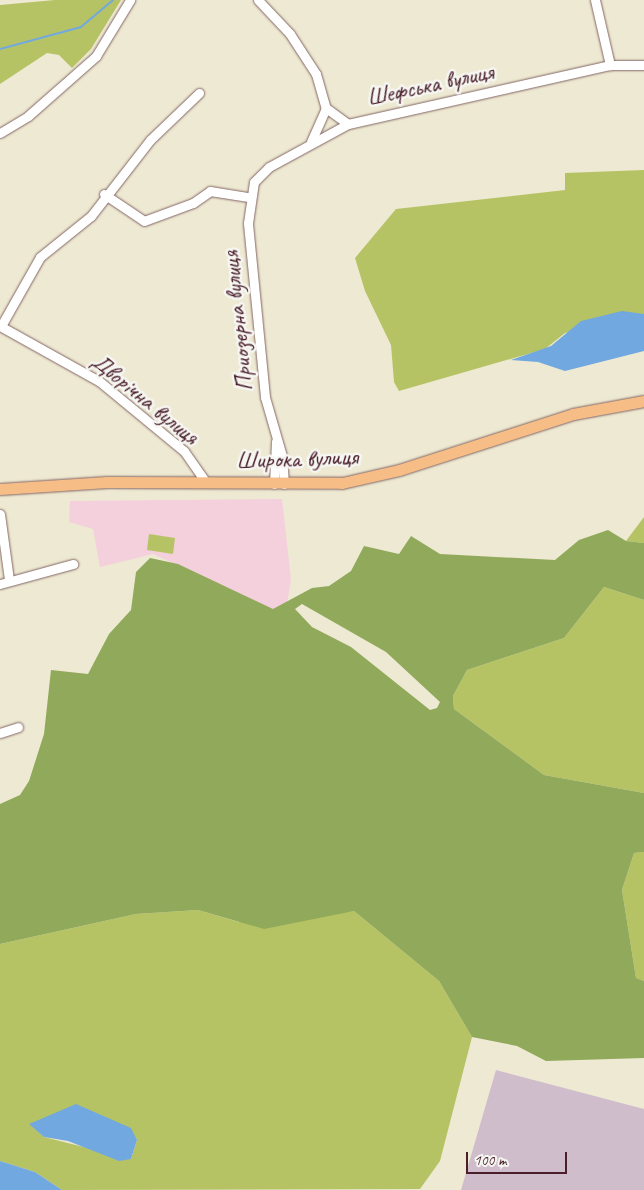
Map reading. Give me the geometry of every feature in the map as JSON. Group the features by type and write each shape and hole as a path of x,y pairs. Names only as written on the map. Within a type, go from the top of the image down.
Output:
{"main road":[{"name":"Широка вулиця","path":"0,489 206,482 279,484 366,479 535,424 644,401"}],"street":[{"path":"0,133 28,116 96,56 130,0"},
{"path":"258,0 308,58 326,108 348,124"},
{"path":"595,0 610,65"},
{"name":"Шефська вулиця","path":"249,197 254,182 269,167 348,124 610,65 644,65"},
{"path":"0,326 40,257 91,216 104,194 199,93"},
{"path":"309,145 326,108"},
{"path":"104,194 144,220 193,202 210,191 249,197"},
{"name":"Приозерна вулиця","path":"249,197 266,397 276,440 282,456 279,484"},
{"name":"Дворічна вулиця","path":"0,326 99,381 184,451 206,482"},
{"path":"0,514 4,582 73,564"},
{"path":"0,732 18,727"}],"shaded area":[{"path":"282,499 291,580 285,615 153,554 100,567 93,529 69,522 70,501"},
{"path":"496,1070 644,1109 644,1190 461,1190"}],"green space":[{"path":"55,0 121,0 91,49 72,68 59,55 47,53 0,84 0,5"},
{"path":"644,170 644,314 565,333 545,349 399,391 394,382 391,345 365,291 355,258 396,209 565,190 565,173"},
{"path":"644,517 644,543 626,541"},
{"path":"608,530 626,541 644,543 644,600 604,587 564,638 467,670 453,696 454,709 544,775 644,793 644,852 634,853 622,890 636,978 644,981 644,1058 546,1061 517,1046 472,1037 439,981 354,911 264,929 198,910 136,914 0,944 0,804 20,795 29,781 44,734 51,670 88,674 109,634 131,610 136,572 150,558 178,564 273,609 312,588 329,586 351,571 364,546 399,554 411,536 440,554 555,560 579,540","holes":["302,604 386,652 440,702 437,708 430,710 351,647 312,627 295,609"]},
{"path":"149,534 175,538 173,554 147,550"},
{"path":"604,587 644,600 644,793 544,775 454,709 453,696 467,670 564,638"},
{"path":"644,852 644,981 636,978 622,890 634,853"},
{"path":"198,910 239,922 354,911 439,981 472,1037 440,1161 420,1189 62,1190 35,1172 0,1161 0,944 136,914","holes":["30,1124 137,1140 131,1159 44,1137"]}],"water":[{"path":"622,311 644,314 644,351 565,371 538,362 511,360 551,346 581,321"},
{"path":"76,1104 131,1128 137,1140 131,1159 119,1161 68,1141 44,1137 29,1124"},
{"path":"0,1161 35,1172 62,1190 0,1190"}],"waterway":[{"path":"0,49 81,27 113,0"}]}
